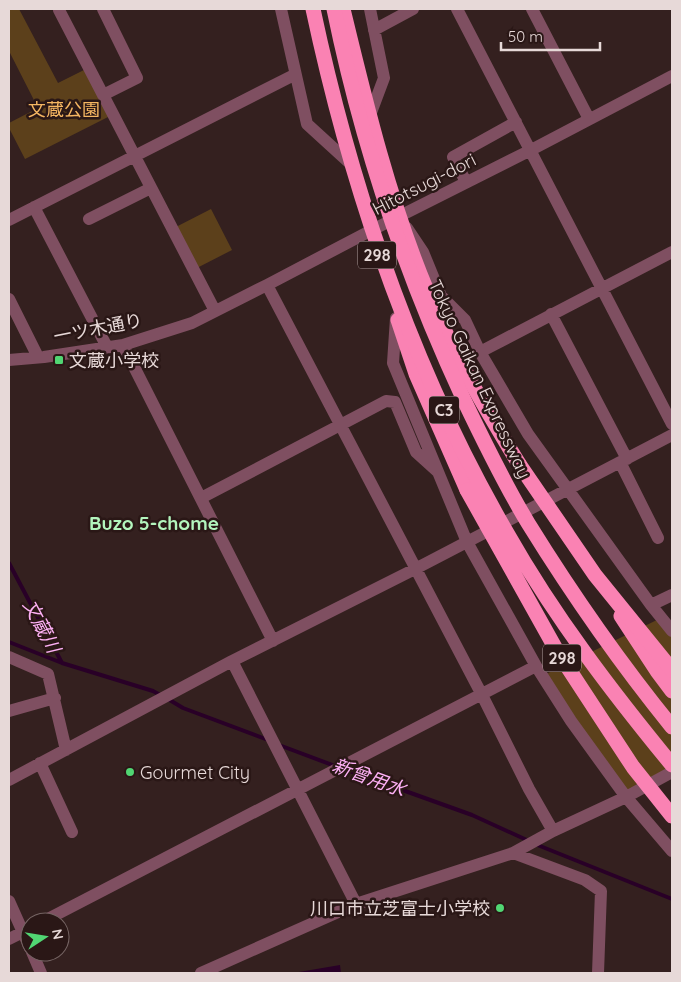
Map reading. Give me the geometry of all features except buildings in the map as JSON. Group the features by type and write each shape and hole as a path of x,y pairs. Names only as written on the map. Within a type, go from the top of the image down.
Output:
{"highway":[{"name":"C3","path":"313,9 337,114 387,274 422,363 461,447 507,534 563,622 620,702 672,765"},
{"name":"298","path":"320,9 353,166 370,230 416,374 467,490 557,651 633,767 672,816"},
{"name":"Tokyo Gaikan Expressway","path":"334,9 356,108 376,179 410,275 470,412 523,514 538,538 584,609 642,690 672,727"},
{"name":"298","path":"343,9 369,118 399,216 427,291 455,353 486,410 519,464 595,575 672,670"},
{"path":"595,575 656,671 672,691"},
{"path":"633,767 672,805"}],"street":[{"path":"58,9 215,311"},
{"path":"103,9 136,78 104,95"},
{"path":"281,9 294,75 307,124 353,166"},
{"path":"369,118 384,78 370,9"},
{"path":"374,30 413,9"},
{"path":"457,9 672,424"},
{"path":"532,9 589,119"},
{"path":"9,220 294,75"},
{"name":"Hitotsugi-dori","path":"215,311 672,76"},
{"path":"466,182 452,157 516,122"},
{"path":"89,219 151,188"},
{"path":"34,208 107,347"},
{"path":"399,216 423,252 440,296 465,320 480,352 528,434 672,632"},
{"path":"480,352 672,252"},
{"path":"267,285 482,695 529,789 553,831"},
{"path":"9,300 38,357"},
{"name":"一ツ木通り","path":"9,360 123,345 192,323 215,311"},
{"path":"396,313 393,363 467,542 536,666 571,721 626,797 672,850"},
{"path":"551,314 623,461 658,538"},
{"path":"123,345 273,641"},
{"path":"201,498 386,401 394,402 416,452 438,472"},
{"path":"9,780 232,662 672,435"},
{"path":"651,605 672,595"},
{"path":"9,657 48,674 66,750"},
{"path":"232,662 356,904"},
{"path":"61,912 536,666"},
{"path":"9,711 55,698"},
{"path":"40,763 72,832"},
{"path":"201,973 356,904 518,850 553,831 626,797 672,772"},
{"path":"518,850 585,880 601,891 598,973"},
{"path":"9,901 20,920"}],"green space":[{"name":"文蔵公園","path":"9,9 19,9 58,83 86,69 110,116 25,159 9,128 9,123 38,108 9,51"},
{"path":"211,209 232,250 193,270 172,229"},
{"path":"661,618 672,631 672,772 626,797 542,676"}],"shaded area":[{"path":"340,965 341,973 293,973"}],"waterway":[{"name":"文蔵川","path":"9,563 62,663"},
{"name":"新曾用水","path":"9,642 62,663 153,691 162,696"},
{"name":"新曾用水","path":"168,699 183,708 268,740"},
{"name":"新曾用水","path":"279,745 335,766"},
{"name":"新曾用水","path":"344,769 472,815 529,841"},
{"name":"新曾用水","path":"535,844 672,899"}],"place":[{"name":"文蔵小学校","path":"59,360"},
{"name":"Gourmet City","path":"130,772"},
{"name":"川口市立芝富士小学校","path":"500,908"}],"district":[{"name":"Buzo 5-chome","path":"154,523"}]}
